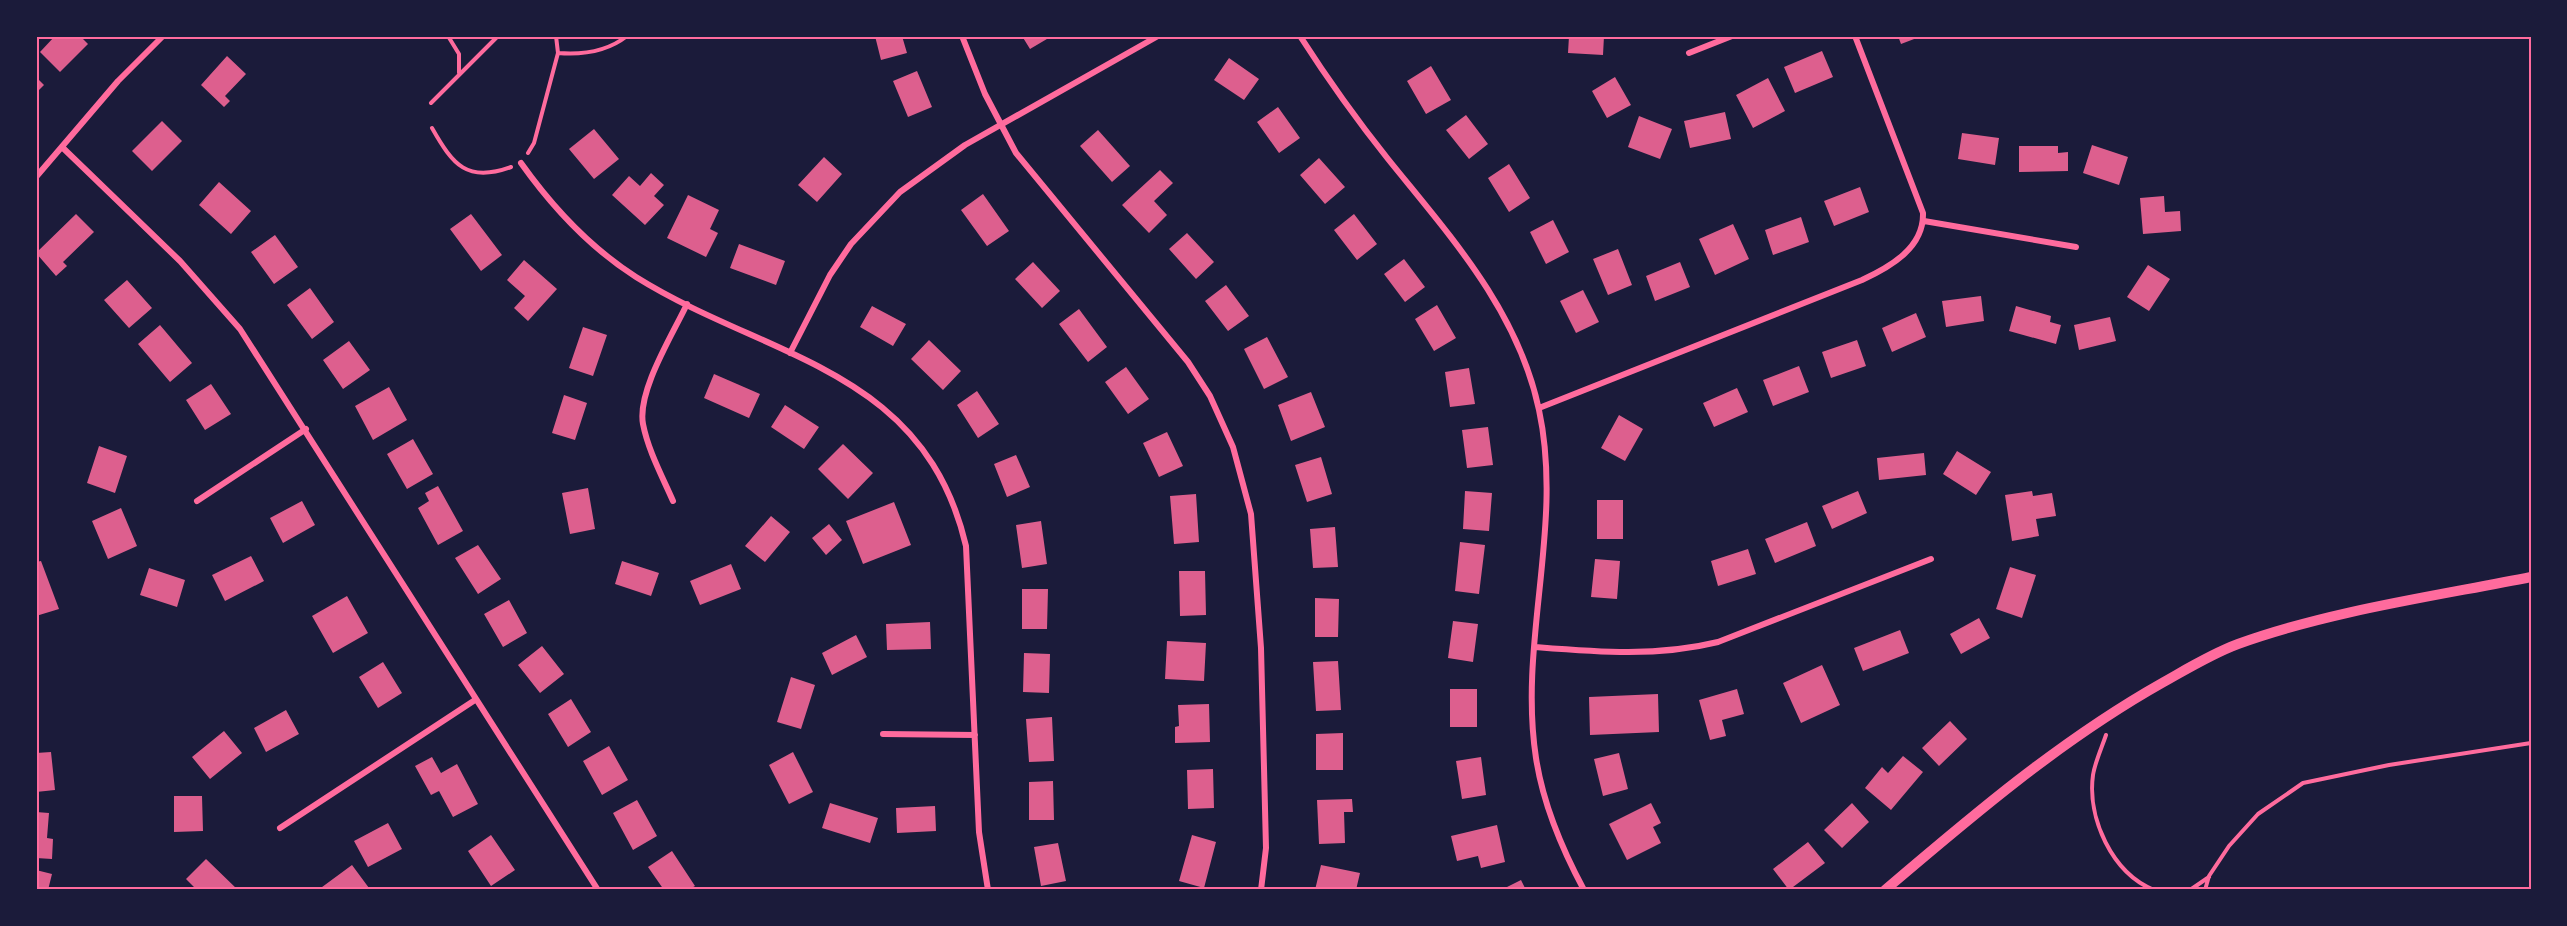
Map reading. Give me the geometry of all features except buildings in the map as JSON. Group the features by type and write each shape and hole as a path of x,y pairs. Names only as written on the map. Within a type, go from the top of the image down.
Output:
{"street":[{"path":"36,177 118,81 163,36"},
{"path":"962,36 1000,126 1016,153 1188,363 1210,396 1233,447 1251,514 1257,572 1266,848 1261,890"},
{"path":"790,353 830,275 867,226 900,192 931,168 1000,126 1158,36"},
{"path":"1300,36 1373,140 1492,292 1515,340 1539,408 1546,445 1548,501 1533,686 1536,758 1545,795 1562,844 1584,890"},
{"path":"1689,53 1732,36"},
{"path":"1539,408 1881,270 1898,261 1912,245 1924,221 1917,193 1855,36"},
{"path":"63,148 180,261 240,329 306,429 475,700 598,890"},
{"path":"521,163 553,206 591,244 637,278 860,389 897,419 918,443 950,497 960,522 969,572 979,832 988,890"},
{"path":"1924,221 2076,247"},
{"path":"673,501 649,447 642,422 643,408 650,384 687,304"},
{"path":"197,501 306,429"},
{"path":"1536,647 1618,653 1685,650 1718,642 1931,559"},
{"path":"1885,890 1976,813 2115,712 2211,656 2240,644 2360,612 2531,577"},
{"path":"280,828 475,700"},
{"path":"883,734 975,735"}],"path":[{"path":"448,36 459,54 459,73"},
{"path":"432,103 459,73 498,36"},
{"path":"432,128 446,153 462,168 485,175 521,163 534,143 558,53 556,36"},
{"path":"558,53 576,54 614,46 627,36"},
{"path":"2115,712 2093,774 2093,813 2109,849 2125,869 2154,890"},
{"path":"2205,890 2209,876 2229,846 2258,814 2303,783 2389,765 2531,742"},
{"path":"2190,890 2209,876"}]}
